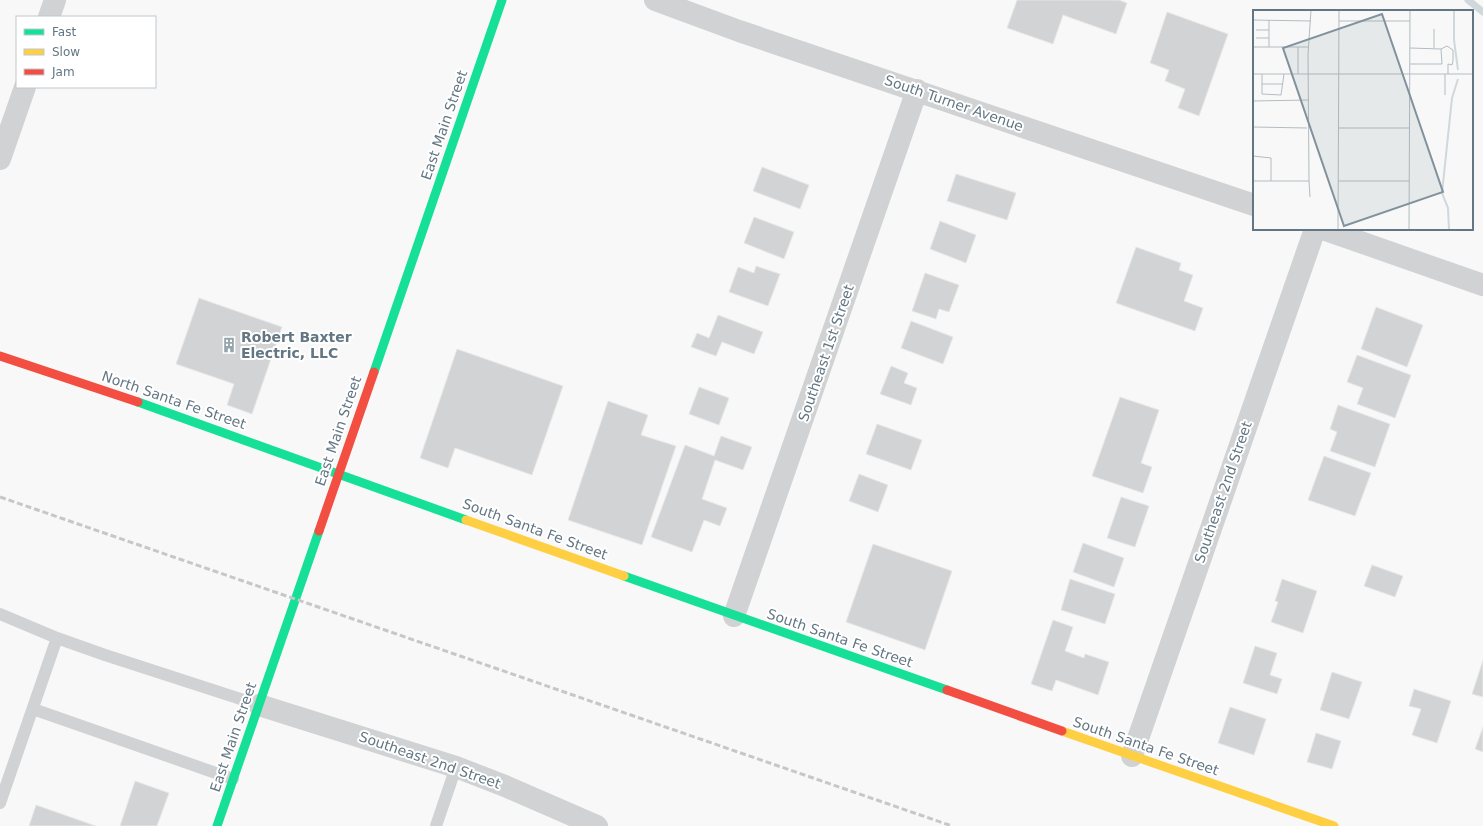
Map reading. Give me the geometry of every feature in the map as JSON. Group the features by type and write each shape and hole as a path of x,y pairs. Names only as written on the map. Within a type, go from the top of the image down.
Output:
{"street":[{"path":"49,16 55,0"},
{"name":"East Main Street","path":"217,826 502,0"},
{"name":"South Turner Avenue","path":"655,0 739,31 1253,205"},
{"path":"0,159 5,130 25,88"},
{"name":"Southeast 1st Street","path":"734,616 917,90"},
{"name":"Southeast 2nd Street","path":"1132,756 1314,230"},
{"path":"1326,230 1483,285"},
{"name":"North Santa Fe Street","path":"0,356 338,473"},
{"name":"South Santa Fe Street","path":"338,473 734,616 1334,826"},
{"name":"Southeast 2nd Street","path":"259,705 456,767 505,786 597,826"}],"lane":[{"path":"0,614 57,638 259,705"},
{"path":"0,803 57,638"},
{"path":"33,709 234,778"},
{"path":"436,826 456,767"}],"building":[{"path":"1017,0 1119,0 1127,3 1116,34 1063,15 1053,44 1007,28"},
{"path":"1167,12 1228,34 1199,116 1178,108 1185,89 1165,81 1169,70 1150,63"},
{"path":"762,167 809,185 800,209 753,191"},
{"path":"956,174 1016,193 1007,220 947,201"},
{"path":"754,217 794,232 784,259 744,243"},
{"path":"940,221 976,235 966,263 930,249"},
{"path":"1136,247 1181,263 1179,270 1193,275 1184,301 1203,308 1195,331 1116,303"},
{"path":"756,266 780,274 768,306 729,292 738,267 754,273"},
{"path":"925,273 959,285 949,312 939,309 936,319 912,311"},
{"name":"Robert Baxter Electric, LLC","path":"199,298 282,327 252,414 227,405 234,384 176,364"},
{"path":"1376,307 1423,325 1407,367 1361,349"},
{"path":"718,315 763,332 754,354 722,342 716,356 691,347 697,333 709,338"},
{"path":"911,321 953,337 943,364 901,348"},
{"path":"457,349 563,386 532,475 455,448 448,468 420,458"},
{"path":"1357,355 1411,375 1395,418 1357,404 1363,388 1347,382"},
{"path":"891,366 908,373 904,383 917,388 911,405 880,394"},
{"path":"699,387 729,398 719,425 689,414"},
{"path":"1120,397 1159,410 1141,463 1152,467 1143,493 1092,476"},
{"path":"608,401 648,415 641,435 676,446 642,545 568,520"},
{"path":"1338,405 1390,424 1375,467 1330,451 1337,432 1330,429"},
{"path":"877,424 922,440 911,470 866,454"},
{"path":"721,436 752,447 743,470 715,460 702,499 727,508 720,526 704,520 692,552 651,537 685,445 714,456"},
{"path":"1324,456 1371,473 1355,516 1308,500"},
{"path":"859,474 888,485 878,512 849,501"},
{"path":"1121,497 1149,506 1135,547 1107,538"},
{"path":"1083,543 1124,558 1114,587 1073,572"},
{"path":"873,544 952,571 925,650 846,622"},
{"path":"1372,565 1403,576 1395,597 1364,586"},
{"path":"1070,579 1115,594 1105,624 1061,610"},
{"path":"1282,579 1317,591 1303,633 1271,622 1278,602 1275,601"},
{"path":"1053,620 1073,627 1065,651 1084,658 1085,654 1109,662 1098,695 1056,680 1052,691 1031,684"},
{"path":"1255,646 1277,653 1270,675 1282,679 1277,694 1243,683"},
{"path":"1483,660 1483,697 1472,694"},
{"path":"1332,672 1362,682 1349,719 1320,710"},
{"path":"1414,689 1451,701 1437,743 1412,735 1421,709 1409,706"},
{"path":"1230,707 1266,719 1254,755 1218,743"},
{"path":"1483,727 1483,752 1475,749"},
{"path":"1316,733 1341,741 1332,769 1307,762"},
{"path":"135,781 169,793 157,826 120,826"},
{"path":"36,805 96,826 29,826"}],"waterway":[{"path":"1468,0 1483,12"}],"railway":[{"path":"0,497 952,826"}],"traffic: fast":[{"path":"374,372 502,0"},
{"path":"138,402 466,520"},
{"path":"217,826 319,531"},
{"path":"624,576 947,690"}],"traffic: slow":[{"path":"466,520 624,576"},
{"path":"1062,731 1334,826"}],"traffic: jam":[{"path":"0,356 138,402"},
{"path":"319,531 374,372"},
{"path":"947,690 1062,731"}],"place":[{"name":"Robert Baxter Electric, LLC","path":"229,345"}]}
